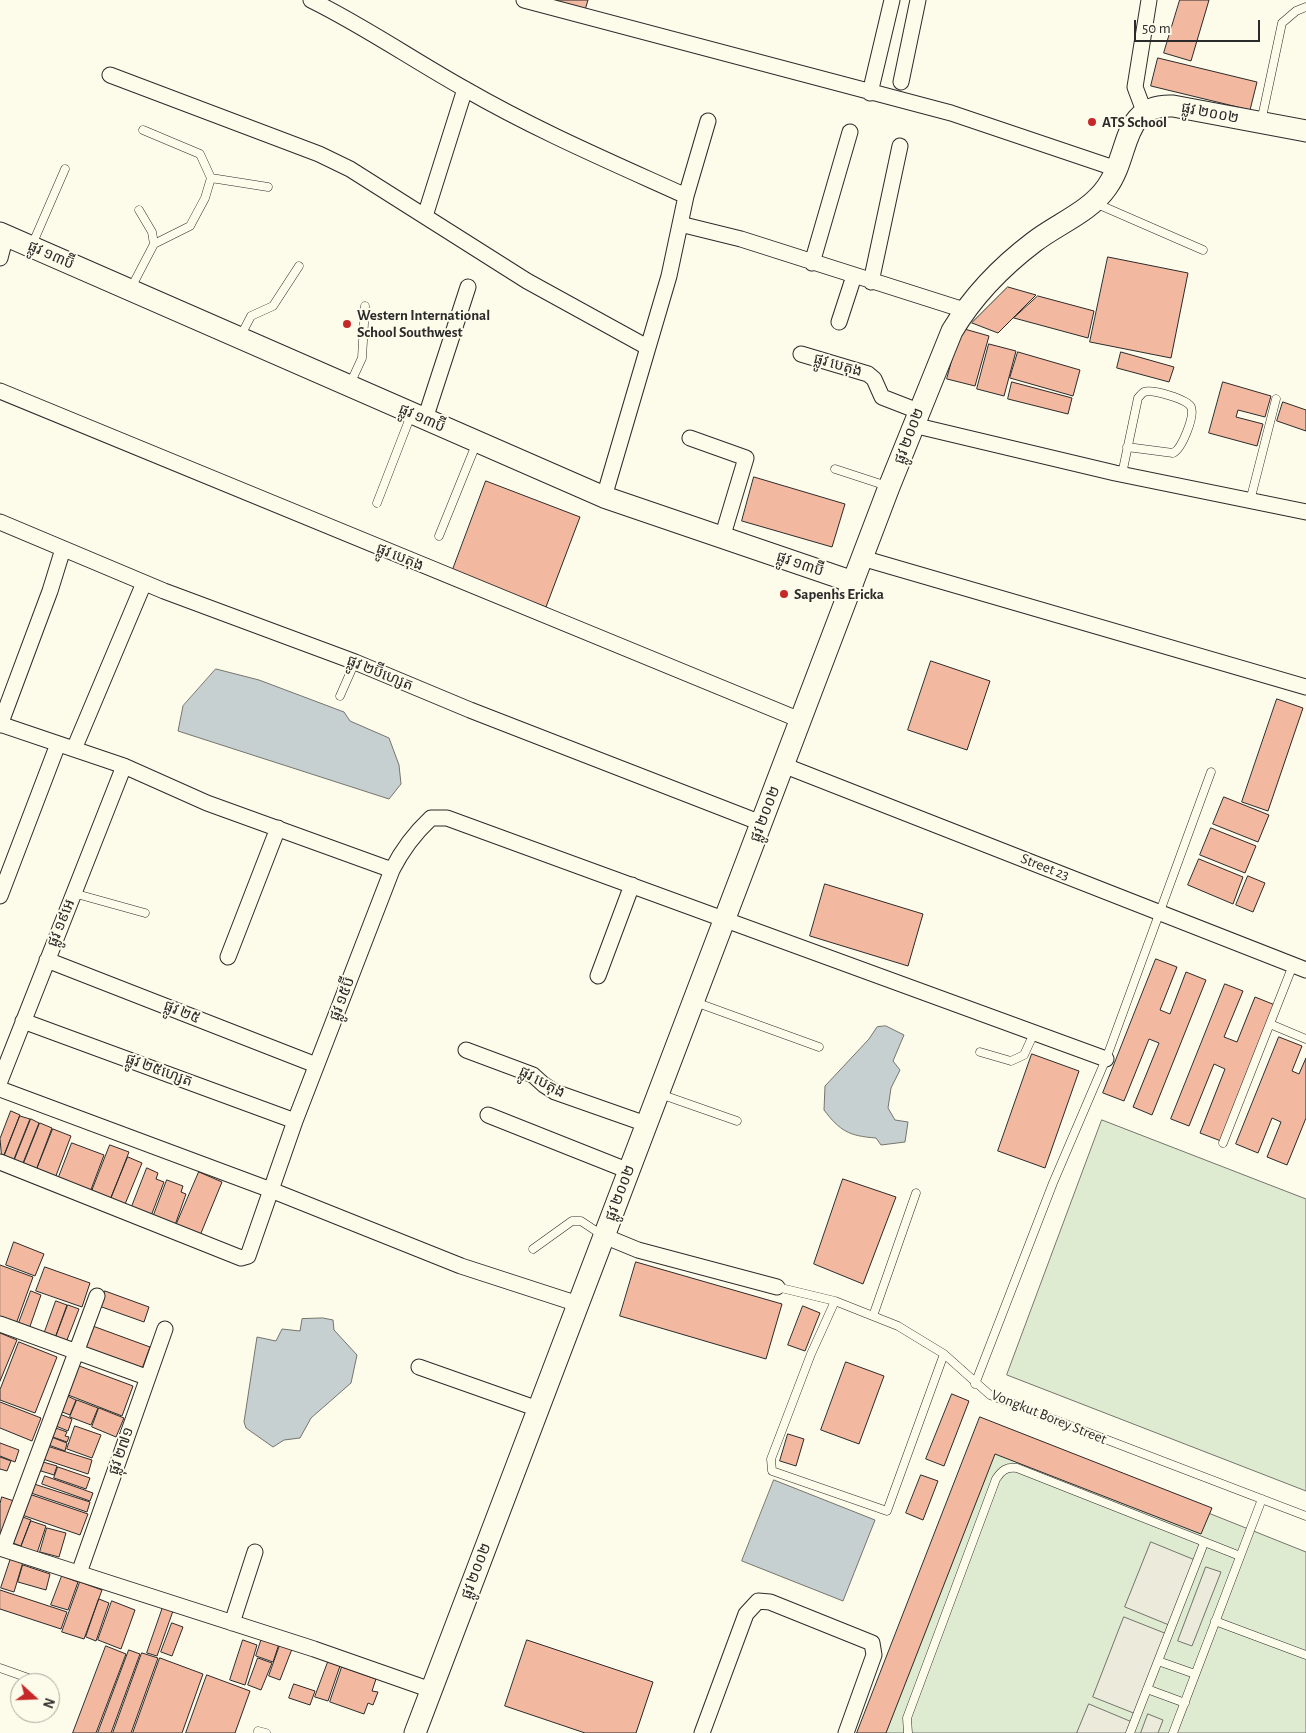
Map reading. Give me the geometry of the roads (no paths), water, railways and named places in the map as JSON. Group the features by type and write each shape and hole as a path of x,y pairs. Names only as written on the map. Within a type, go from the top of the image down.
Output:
{"street":[{"path":"311,0 349,18 465,89 574,146 686,196"},
{"path":"524,0 951,113 1117,169"},
{"path":"870,93 892,0"},
{"path":"901,82 918,0"},
{"path":"1144,111 1135,87 1149,0"},
{"path":"110,75 319,154 350,169 558,300 647,347"},
{"path":"425,216 465,89"},
{"name":"ផ្លូវ ២០០២","path":"415,1733 915,418 952,331 964,310 989,280 1034,242 1093,202 1107,188 1117,169 1134,125 1144,111 1161,106 1173,106 1306,131"},
{"path":"604,497 669,276 686,196 708,121"},
{"path":"812,263 850,132"},
{"path":"871,282 900,146"},
{"path":"680,224 742,239 871,282 964,310"},
{"path":"0,258 3,234"},
{"name":"ផ្លូវ ១៣ប៊ី","path":"3,234 604,497 853,582"},
{"path":"839,322 854,276"},
{"path":"418,416 468,287"},
{"name":"ផ្លូវ បេតុង","path":"801,354 868,374 874,379 882,397 915,418 1122,474 1306,512"},
{"name":"ផ្លូវ បេតុង","path":"0,391 800,720"},
{"path":"690,438 746,458 722,538"},
{"name":"ផ្លូវ ២ប៊ីហ្សេត","path":"0,522 144,582 355,662 470,710 761,823"},
{"path":"63,549 50,591 0,724 124,766 207,803 392,870"},
{"path":"862,558 1306,687"},
{"path":"74,749 144,582"},
{"path":"0,896 58,744"},
{"name":"ផ្លូវ ១៩អេ","path":"0,1081 124,766"},
{"name":"Street 23","path":"783,766 1300,968"},
{"name":"ផ្លូវ ១៥ប៊ី","path":"0,1162 241,1258 248,1256 295,1121 392,870 398,857 417,832 431,818 447,818 632,885"},
{"path":"228,957 278,828"},
{"path":"598,976 632,885 1106,1059"},
{"name":"ផ្លូវ ២៥","path":"47,960 316,1066"},
{"name":"ផ្លូវ ២៥ហ្សេត","path":"23,1021 295,1121"},
{"name":"ផ្លូវ បេតុង","path":"466,1050 533,1075 555,1092 646,1124"},
{"path":"0,1089 271,1190 461,1266 578,1304"},
{"path":"488,1115 629,1171"},
{"name":"Vongkut Borey Street","path":"604,1236 638,1250 777,1287"},
{"path":"97,1296 1,1548 431,1690"},
{"path":"0,1324 146,1377"},
{"name":"ផ្លុវ ២៧១","path":"79,1573 164,1328"},
{"path":"419,1367 538,1409"},
{"path":"232,1623 255,1552"},
{"path":"702,1733 746,1614 758,1601 770,1602 872,1643 874,1655 846,1733"}],"lane":[{"path":"1261,123 1282,23 1296,11 1306,7"},
{"path":"130,290 154,244 190,226 204,198 211,178 200,154 143,130"},
{"path":"31,246 65,170"},
{"path":"211,178 268,187"},
{"path":"1093,202 1203,250"},
{"path":"139,210 152,232 154,244"},
{"path":"240,338 251,316 273,306 299,266"},
{"path":"350,386 362,358 365,306"},
{"path":"1122,474 1127,447 1138,398 1143,392 1152,392 1183,400 1191,407 1192,413 1178,451 1173,453 1127,447"},
{"path":"1250,501 1276,400"},
{"path":"377,502 418,416"},
{"path":"439,536 477,442"},
{"path":"835,469 889,487"},
{"path":"340,696 355,662"},
{"path":"975,1384 1053,1183 1106,1059 1211,772"},
{"path":"73,893 145,913"},
{"path":"1223,1143 1270,1024 1300,968"},
{"path":"693,1002 819,1047"},
{"path":"1270,1024 1306,1039"},
{"path":"980,1052 1011,1061 1024,1055 1034,1032"},
{"path":"658,1093 737,1121"},
{"path":"873,1316 916,1193"},
{"path":"533,1250 572,1221 581,1221 604,1236"},
{"name":"Vongkut Borey Street","path":"777,1287 834,1301 898,1326 944,1354 975,1384 990,1395 1306,1516"},
{"path":"834,1301 811,1354 771,1459 772,1471 887,1511 944,1354"},
{"path":"908,1733 906,1718 996,1479 1001,1471 1017,1468 1240,1556"},
{"path":"1173,1733 1262,1499"},
{"path":"1130,1733 1204,1543"},
{"path":"1215,1621 1306,1655"},
{"path":"1158,1661 1195,1674"},
{"path":"0,1668 14,1673"},
{"path":"1147,1689 1185,1702"}],"place":[{"name":"ATS School","path":"1092,122"},
{"name":"Western International School Southwest","path":"347,324"},
{"name":"Sapenhs Ericka","path":"784,594"}]}
